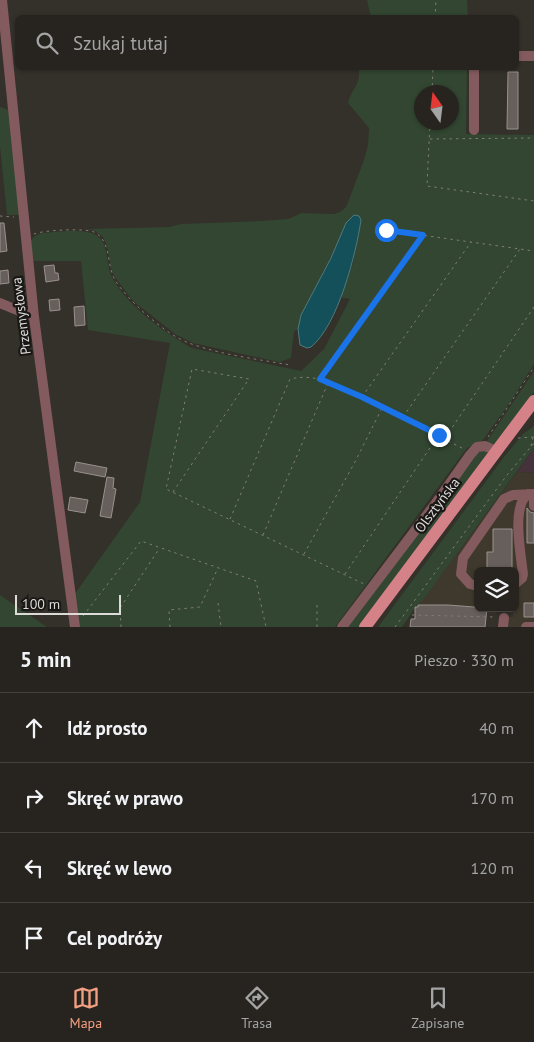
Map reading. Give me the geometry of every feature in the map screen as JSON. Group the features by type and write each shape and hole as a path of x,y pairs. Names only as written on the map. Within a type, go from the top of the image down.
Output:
{"main road":[{"name":"Olsztyńska","path":"365,627 490,449 534,401"}],"street":[{"name":"Przemysłowa","path":"2,0 34,316 75,627"},
{"path":"519,56 534,56"},
{"path":"474,70 474,130"},
{"path":"0,303 34,316"},
{"path":"342,627 436,504 472,453 477,448 490,449"},
{"path":"532,494 534,506"},
{"path":"519,581 523,574 519,530 520,507 524,498 532,494"},
{"path":"474,585 470,584 461,574 460,567 463,558 504,499 510,496 532,494"},
{"path":"526,627 534,626"}],"path":[{"path":"435,15 436,0"},
{"path":"432,85 433,70"},
{"path":"430,130 427,186 534,201"},
{"path":"429,139 534,138"},
{"path":"0,216 24,218"},
{"path":"26,241 35,234 45,231 85,230 95,232 105,242 114,278 125,293 139,309 181,340 222,352 290,365"},
{"path":"386,230 534,251"},
{"path":"320,379 423,235"},
{"path":"362,397 471,242"},
{"path":"403,418 520,249"},
{"path":"444,438 534,308"},
{"path":"490,449 484,443 534,367"},
{"path":"173,492 249,379 192,369 166,489 371,588"},
{"path":"230,519 290,379 305,376 329,382 472,453"},
{"path":"263,535 329,382"},
{"path":"304,555 382,408"},
{"path":"531,447 534,433"},
{"path":"345,574 439,435"},
{"path":"518,438 534,437"},
{"path":"395,627 496,489 534,443"},
{"path":"75,627 140,540 256,581 266,627"},
{"path":"121,627 120,608 160,548"},
{"path":"170,627 169,610 200,607 219,567"},
{"path":"317,602 317,627"},
{"path":"218,603 220,627"},
{"path":"412,615 503,622"}],"shaded area":[{"path":"534,448 534,473 517,472"},
{"path":"517,472 534,473 534,627 504,627 505,617 513,617 513,612 519,612 519,567 474,567 474,612 497,612 496,614 413,612"}],"green space":[{"path":"367,0 467,0 468,15 371,15"},
{"path":"359,70 467,70 466,134 534,135 534,364 511,401 483,440 467,448 335,627 78,627 74,595 140,502 170,343 88,330 81,261 33,261 30,247 31,240 42,233 54,232 77,231 96,235 103,243 110,272 119,288 137,308 170,334 192,348 301,371 324,349 350,299 340,297 353,263 361,220 359,216 335,249 301,315 298,329 294,332 291,358 279,362 193,343 175,334 133,301 114,276 103,237 95,231 86,229 169,227 181,224 261,221 288,219 302,213 334,214 340,212 346,207 368,145 369,128 348,103 357,84"},
{"path":"0,107 9,110 21,215 7,215 0,146"},
{"path":"534,371 534,392 495,444 488,444 487,441"},
{"path":"534,426 534,448 423,600 414,609 402,627 378,627 504,457 523,434"},
{"path":"487,449 487,454 360,627 345,627 476,452"},
{"path":"0,595 47,627 0,627"}],"water":[{"path":"354,215 359,216 361,220 355,251 344,288 330,323 321,337 311,347 307,348 300,345 298,329 301,315 331,258 346,223"}],"building":[{"path":"508,72 518,72 518,129 507,129"},
{"path":"0,223 4,223 7,251 0,252"},
{"path":"54,265 55,273 58,273 59,280 46,282 44,266"},
{"path":"8,270 9,283 0,284 0,271"},
{"path":"59,299 60,310 50,311 49,300"},
{"path":"84,306 85,325 75,326 74,307"},
{"path":"76,462 107,468 105,477 74,471"},
{"path":"107,477 114,478 113,488 116,489 111,518 100,516"},
{"path":"70,497 88,500 85,513 68,510"},
{"path":"527,508 530,512 534,513 534,543 527,543"},
{"path":"493,529 512,529 512,567 487,567 487,552 493,552"},
{"path":"524,603 534,603 534,617 524,617"},
{"path":"418,605 448,605 474,607 474,612 487,612 485,627 410,627 411,619 415,619 415,607 418,607"}],"route":[{"path":"386,230 423,235 320,379 362,397 439,435"}]}
